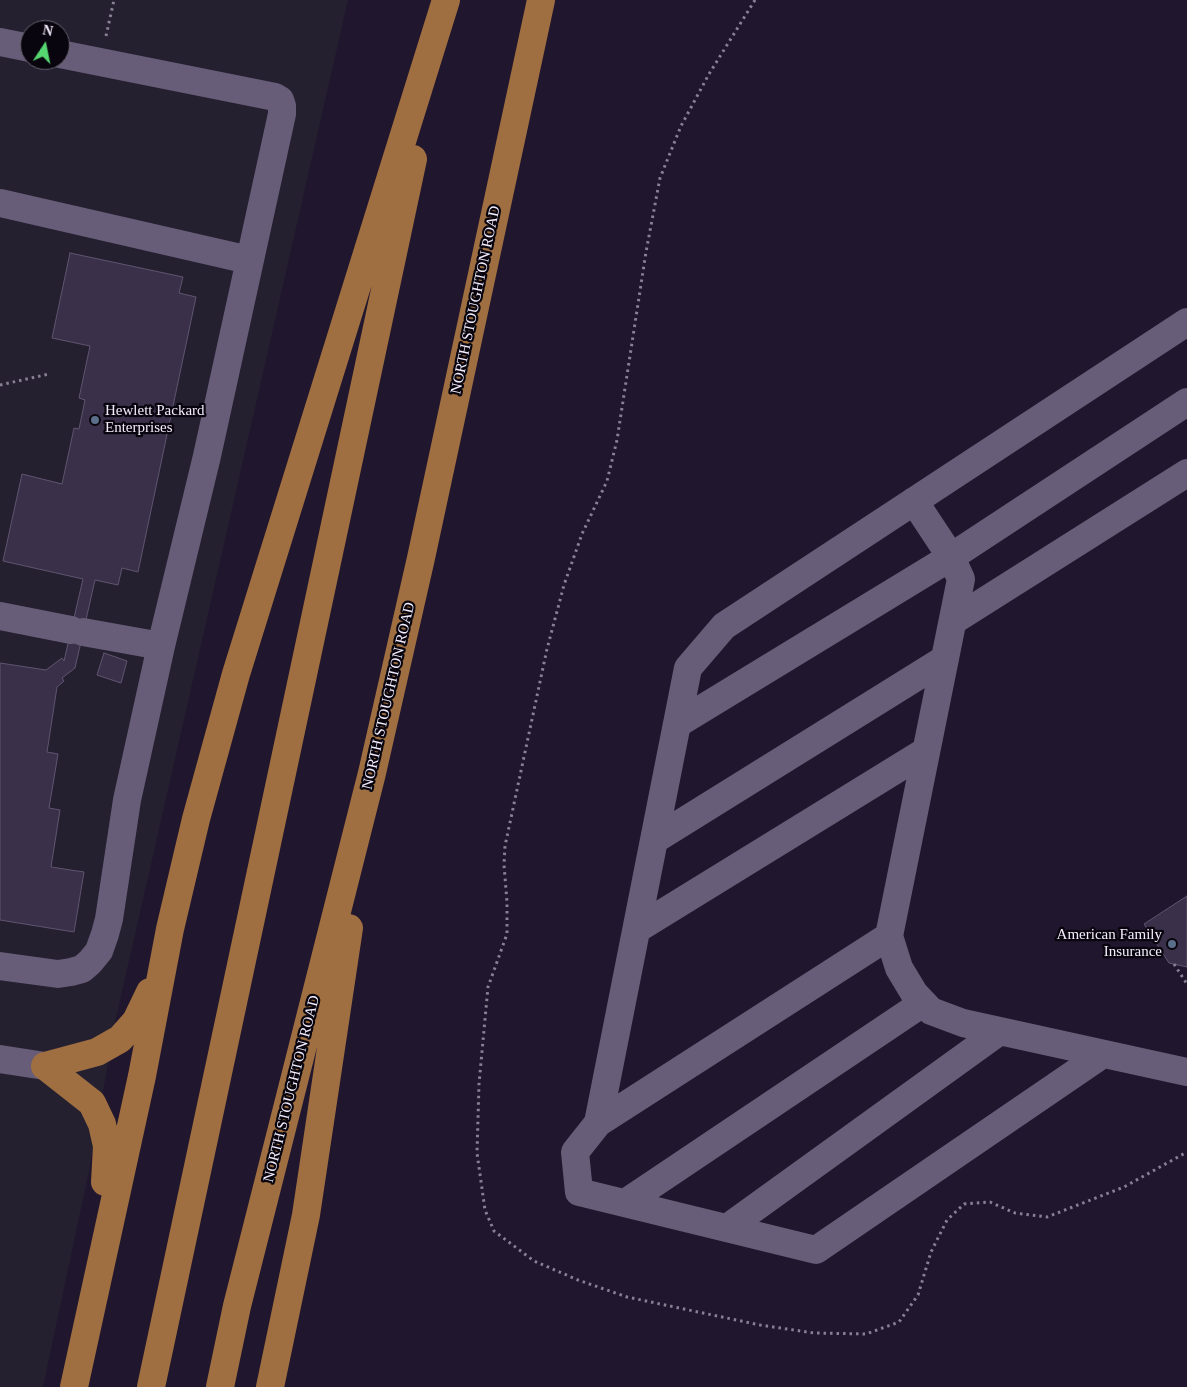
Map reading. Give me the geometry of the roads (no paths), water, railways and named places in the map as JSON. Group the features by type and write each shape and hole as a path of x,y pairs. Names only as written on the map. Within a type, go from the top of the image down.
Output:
{"main road":[{"path":"74,1387 100,1260 142,1076 170,929 196,819 236,674 446,0"},
{"path":"151,1387 446,0"},
{"name":"NORTH STOUGHTON ROAD","path":"220,1387 237,1306 372,773 423,549 541,0"},
{"path":"270,1387 306,1215 372,773"},
{"path":"46,1066 98,1052 120,1039 136,1021 150,994 170,929"},
{"path":"46,1066 92,1103 102,1124 107,1146 100,1260"}],"street":[{"path":"0,42 20,46"},
{"path":"0,966 58,974 72,972 82,969 99,951 109,919 124,816 161,646 207,456 282,114 280,100 275,97 70,56"},
{"path":"0,203 249,260"},
{"path":"598,1123 688,668 724,626 1187,322"},
{"path":"677,724 951,557 1187,402"},
{"path":"953,621 1187,473"},
{"path":"914,501 951,557 961,579 889,936 899,968 914,993 931,1011 963,1023 1187,1072"},
{"path":"0,616 161,646"},
{"path":"654,840 945,658"},
{"path":"637,929 926,752"},
{"path":"889,936 598,1123 575,1152 579,1192 816,1250 1103,1054"},
{"path":"625,1203 923,1002"},
{"path":"727,1228 1000,1031"},
{"path":"0,1059 46,1066"}],"place":[{"name":"Hewlett Packard Enterprises","path":"95,420"},
{"name":"American Family Insurance","path":"1172,944"}]}
